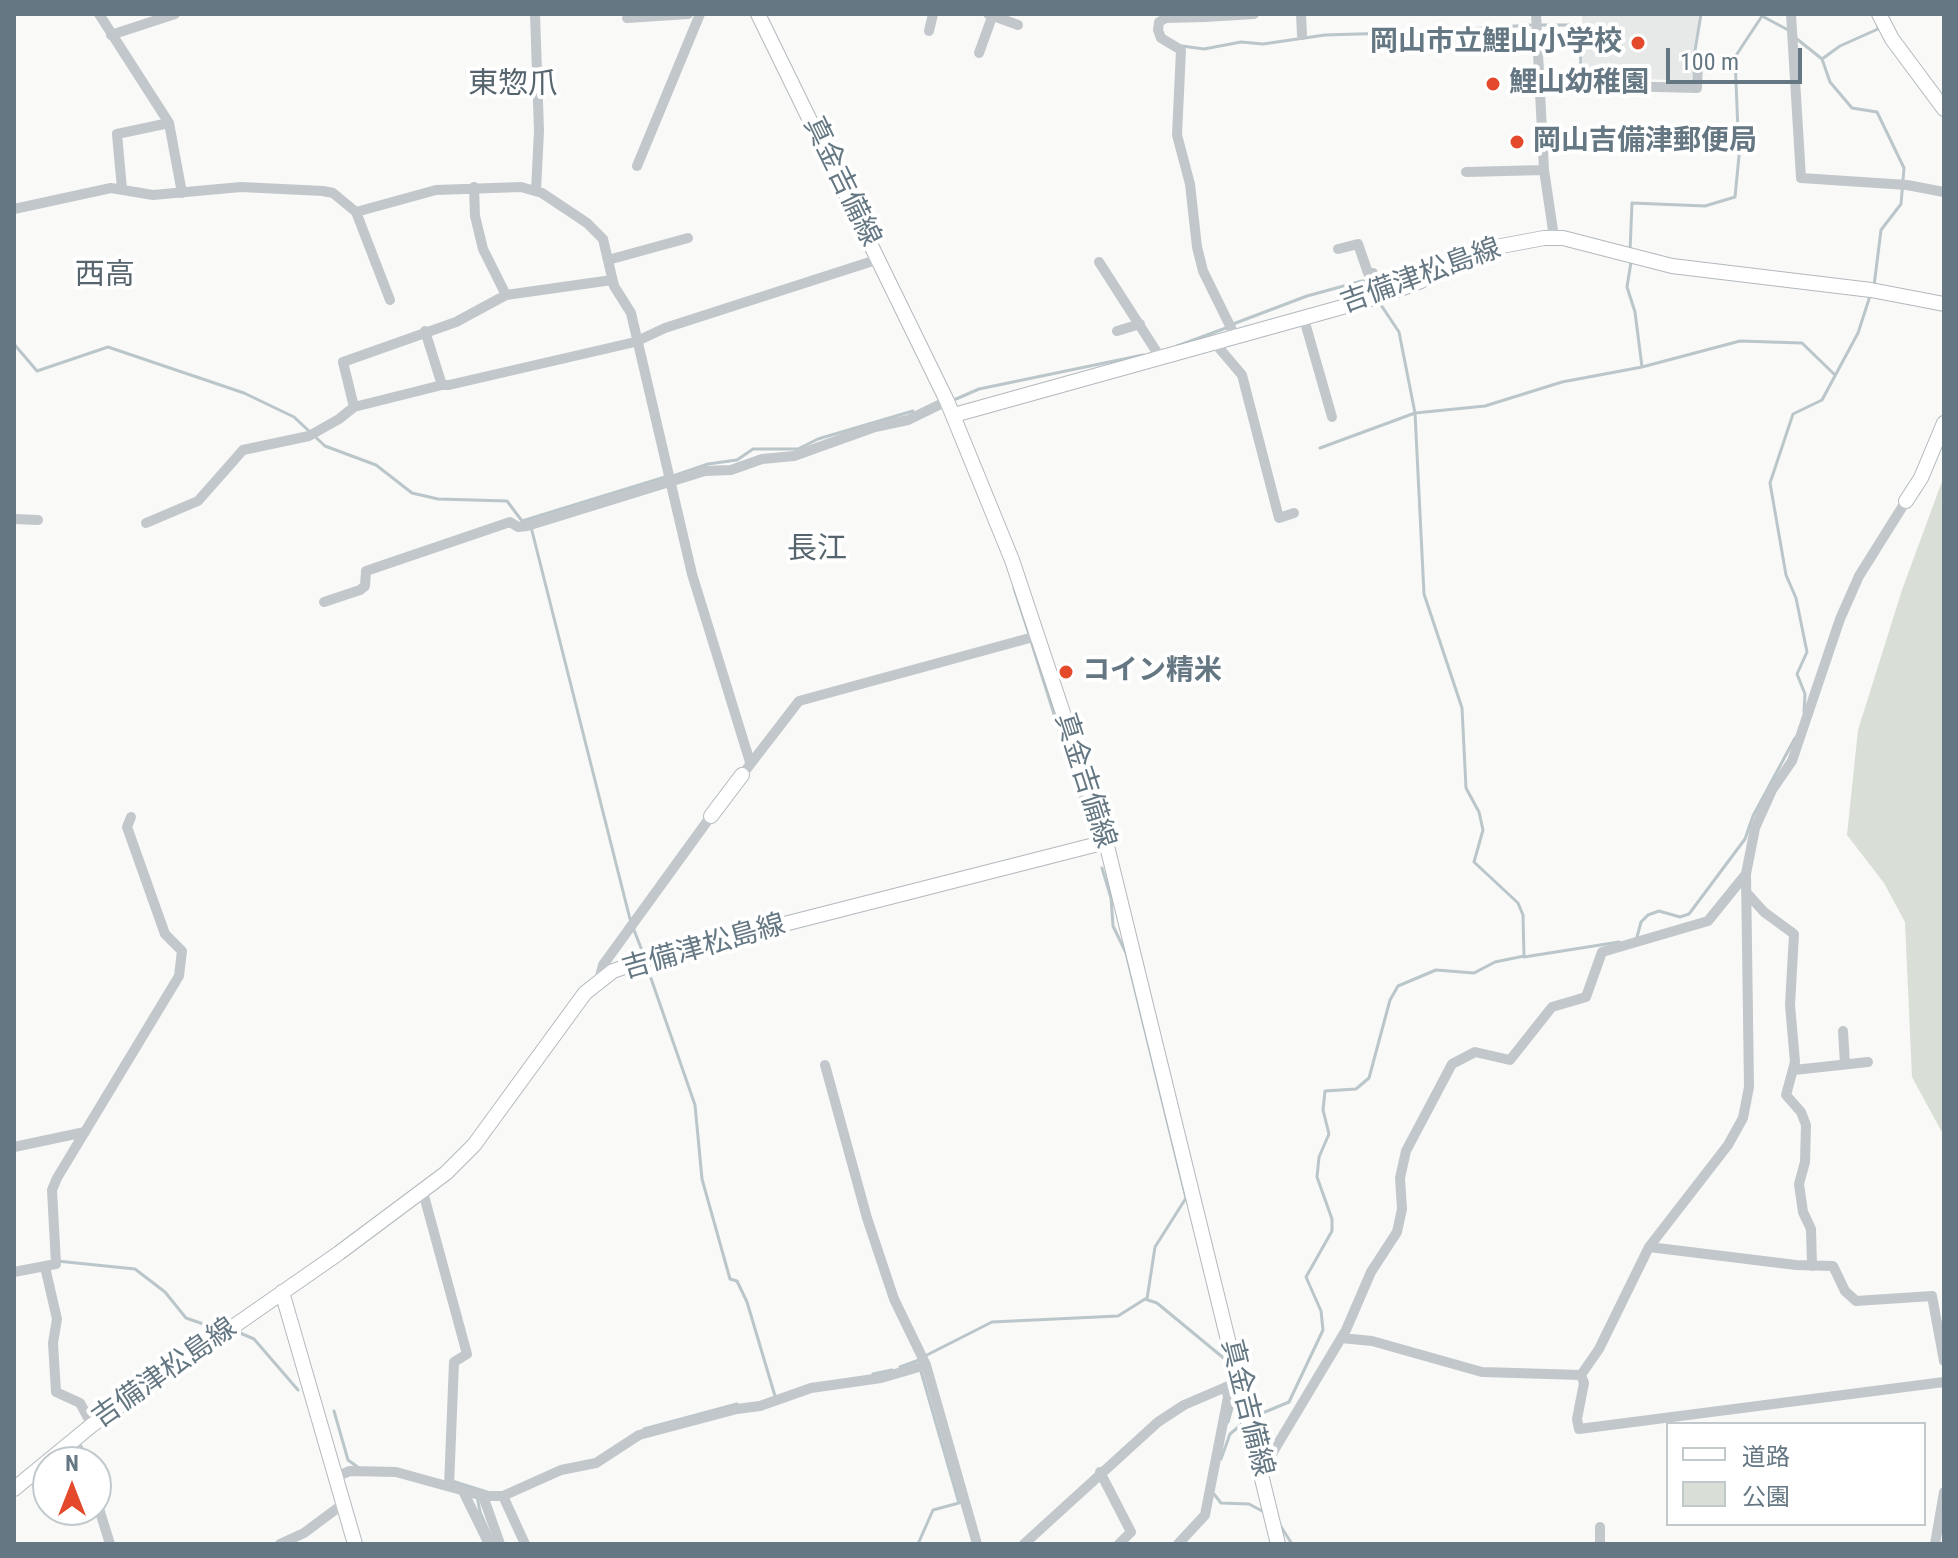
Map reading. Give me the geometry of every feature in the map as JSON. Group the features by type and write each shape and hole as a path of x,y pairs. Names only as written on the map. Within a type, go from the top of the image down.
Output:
{"main road":[{"name":"真金吉備線","path":"758,14 954,415 992,507 1037,636 1106,842 1232,1385 1249,1418 1277,1536"},
{"path":"1879,14 1892,39 1944,109"},
{"name":"吉備津松島線","path":"954,415 1382,296 1421,281 1480,250 1554,237 1672,266 1871,290 1944,304"},
{"path":"1906,501 1921,478 1944,423"},
{"path":"711,816 742,775"},
{"name":"吉備津松島線","path":"14,1489 92,1425 423,1192 474,1145 568,1014 599,980 626,965 651,958 1106,842"},
{"path":"282,1292 355,1544"}],"street":[{"path":"99,14 169,123 182,193"},
{"path":"111,35 175,14"},
{"path":"535,14 539,131 536,190"},
{"path":"627,18 688,14"},
{"path":"637,166 700,14"},
{"path":"929,31 933,14"},
{"path":"1235,336 1203,271 1197,247 1190,184 1177,135 1181,50 1161,38 1158,30 1159,22 1166,18 1254,14"},
{"path":"1301,14 1302,35"},
{"path":"1536,14 1544,170 1554,237"},
{"path":"1791,14 1801,178 1907,185 1944,192"},
{"path":"979,53 990,15 1018,25"},
{"path":"1540,84 1697,88 1698,62"},
{"path":"122,189 117,134 169,123"},
{"path":"1466,172 1544,170"},
{"path":"14,209 122,189 153,195 241,187 333,193 356,212 390,300"},
{"path":"474,187 475,216 483,249 506,295"},
{"path":"356,212 436,190 521,187 536,190 596,230 603,239 612,280 631,313 635,342 669,483 718,664 750,762"},
{"path":"608,260 688,238"},
{"path":"1338,249 1358,244 1368,273 1373,273 1382,296"},
{"path":"146,523 198,501 243,450 309,436 354,407 635,342 665,328 879,259"},
{"path":"1099,262 1160,357"},
{"path":"354,407 343,362 456,322 506,295 612,280"},
{"path":"1304,319 1332,417"},
{"path":"1117,331 1140,324"},
{"path":"425,331 442,385"},
{"path":"1214,342 1242,375 1265,453 1268,479 1279,518 1294,513"},
{"path":"324,602 360,590 365,586 366,571 510,522 518,527 527,526 669,483 762,459 794,456 835,440 908,420 947,401"},
{"path":"1268,479 1283,474"},
{"path":"1581,1375 1599,1349 1649,1247 1728,1145 1746,1107 1750,1045 1746,874 1755,828 1802,738 1840,619 1866,563 1906,501"},
{"path":"14,519 38,520"},
{"path":"742,775 799,701 1037,636"},
{"path":"599,980 603,965 711,816"},
{"path":"92,1425 80,1403 56,1392 53,1343 57,1319 52,1263 52,1190 179,976 182,951 165,934 127,827 131,817"},
{"path":"1261,1472 1341,1338 1371,1272 1400,1225 1400,1178 1406,1151 1452,1064 1475,1052 1510,1060 1552,1007 1586,997 1602,952 1708,921 1746,874"},
{"path":"1746,892 1764,912 1794,934 1790,1005 1795,1036 1794,1070 1786,1095 1801,1112 1806,1125 1805,1162 1799,1184 1803,1212 1811,1229 1812,1266"},
{"path":"1843,1031 1845,1064"},
{"path":"1794,1070 1868,1062"},
{"path":"825,1065 881,1263 922,1363 977,1544"},
{"path":"14,1147 85,1132"},
{"path":"423,1192 467,1354 454,1362 449,1483"},
{"path":"1649,1247 1833,1266 1845,1291 1856,1301 1932,1296 1944,1361"},
{"path":"14,1272 52,1263"},
{"path":"1341,1338 1372,1341 1482,1372 1581,1375"},
{"path":"335,1477 350,1471 396,1472 435,1485 449,1483 475,1494 503,1496 561,1470 596,1463 639,1435 737,1409 760,1406 811,1388 846,1385 922,1363"},
{"path":"1581,1375 1584,1383 1577,1411 1579,1429 1944,1382"},
{"path":"1024,1544 1100,1472 1173,1411 1232,1385"},
{"path":"1178,1544 1205,1515 1232,1385"},
{"path":"74,1440 77,1446"},
{"path":"1100,1472 1131,1532 1119,1544"},
{"path":"1935,1544 1944,1492"},
{"path":"475,1494 489,1544"},
{"path":"475,1494 500,1544"},
{"path":"503,1496 525,1544"},
{"path":"280,1544 304,1533 343,1504"},
{"path":"1600,1527 1600,1544"}],"shaded area":[{"name":"岡山市立鯉山小学校","path":"1582,14 1701,14 1691,81 1583,76"}],"green space":[{"path":"1944,476 1944,1136 1912,1077 1905,922 1884,883 1847,835 1858,730 1902,590"}],"waterway":[{"path":"1693,63 1701,14"},
{"path":"1630,251 1632,203 1705,206 1735,197 1739,156 1735,57 1762,16 1790,31"},
{"path":"1182,46 1204,49 1241,42 1263,44 1325,35 1391,33 1393,43 1452,30 1532,25"},
{"path":"1540,25 1580,25 1581,78 1633,81"},
{"path":"1874,286 1881,230 1901,204 1904,168 1877,112 1852,108 1830,82 1822,59 1840,46 1878,29 1878,25"},
{"path":"1797,39 1822,59"},
{"path":"1631,262 1627,287 1635,312 1642,367"},
{"path":"1233,324 1307,296 1362,281 1371,282 1375,292"},
{"path":"1804,712 1805,694 1797,674 1807,652 1796,598 1786,575 1770,483 1793,414 1822,400 1858,333 1870,296"},
{"path":"1253,1417 1289,1402 1323,1330 1321,1311 1306,1277 1332,1231 1332,1219 1317,1177 1319,1157 1329,1134 1323,1110 1325,1091 1356,1089 1369,1078 1390,1000 1398,986 1436,970 1474,973 1495,962 1524,956 1523,915 1518,903 1474,862 1483,830 1479,812 1466,788 1462,708 1424,594 1415,413 1399,332 1379,302"},
{"path":"1177,346 1226,328"},
{"path":"1320,448 1415,413 1485,406 1562,382 1642,367 1740,341 1802,343 1835,375"},
{"path":"14,344 37,371 108,347 244,393 294,417 325,446 376,465 412,493 438,499 507,501 522,521 665,477"},
{"path":"956,399 979,389 1143,355"},
{"path":"673,476 708,464 737,460 753,449 798,449 818,439 913,411"},
{"path":"531,527 630,919"},
{"path":"1014,588 1029,634"},
{"path":"1031,641 1086,816"},
{"path":"1637,937 1641,922 1648,915 1659,911 1680,917 1689,914 1745,839 1753,816 1795,738"},
{"path":"1102,868 1111,898 1113,926 1126,953 1186,1198 1155,1247 1147,1299"},
{"path":"634,930 643,953"},
{"path":"1524,957 1619,942"},
{"path":"646,964 695,1105 702,1179 730,1279 737,1281 747,1302 775,1396"},
{"path":"57,1261 135,1269 165,1292 186,1318 212,1327"},
{"path":"925,1356 992,1322 1118,1316 1145,1299 1157,1303 1226,1360"},
{"path":"240,1333 254,1339 298,1390"},
{"path":"900,1367 919,1360"},
{"path":"918,1544 933,1510 959,1503 920,1368"},
{"path":"873,1374 892,1370"},
{"path":"1228,1422 1235,1397 1230,1375"},
{"path":"644,1429 737,1404"},
{"path":"334,1411 348,1460 359,1468"},
{"path":"1221,1459 1230,1434 1243,1423"},
{"path":"452,1481 487,1492"},
{"path":"1214,1494 1221,1503 1249,1504 1266,1513"},
{"path":"477,1496 480,1512 494,1544"},
{"path":"1278,1522 1292,1544"}],"place":[{"name":"岡山市立鯉山小学校","path":"1638,43"},
{"name":"鯉山幼稚園","path":"1493,84"},
{"name":"岡山吉備津郵便局","path":"1517,142"},
{"name":"コイン精米","path":"1066,672"}],"district":[{"name":"東惣爪","path":"513,85"},
{"name":"西高","path":"105,276"},
{"name":"長江","path":"817,550"}]}
